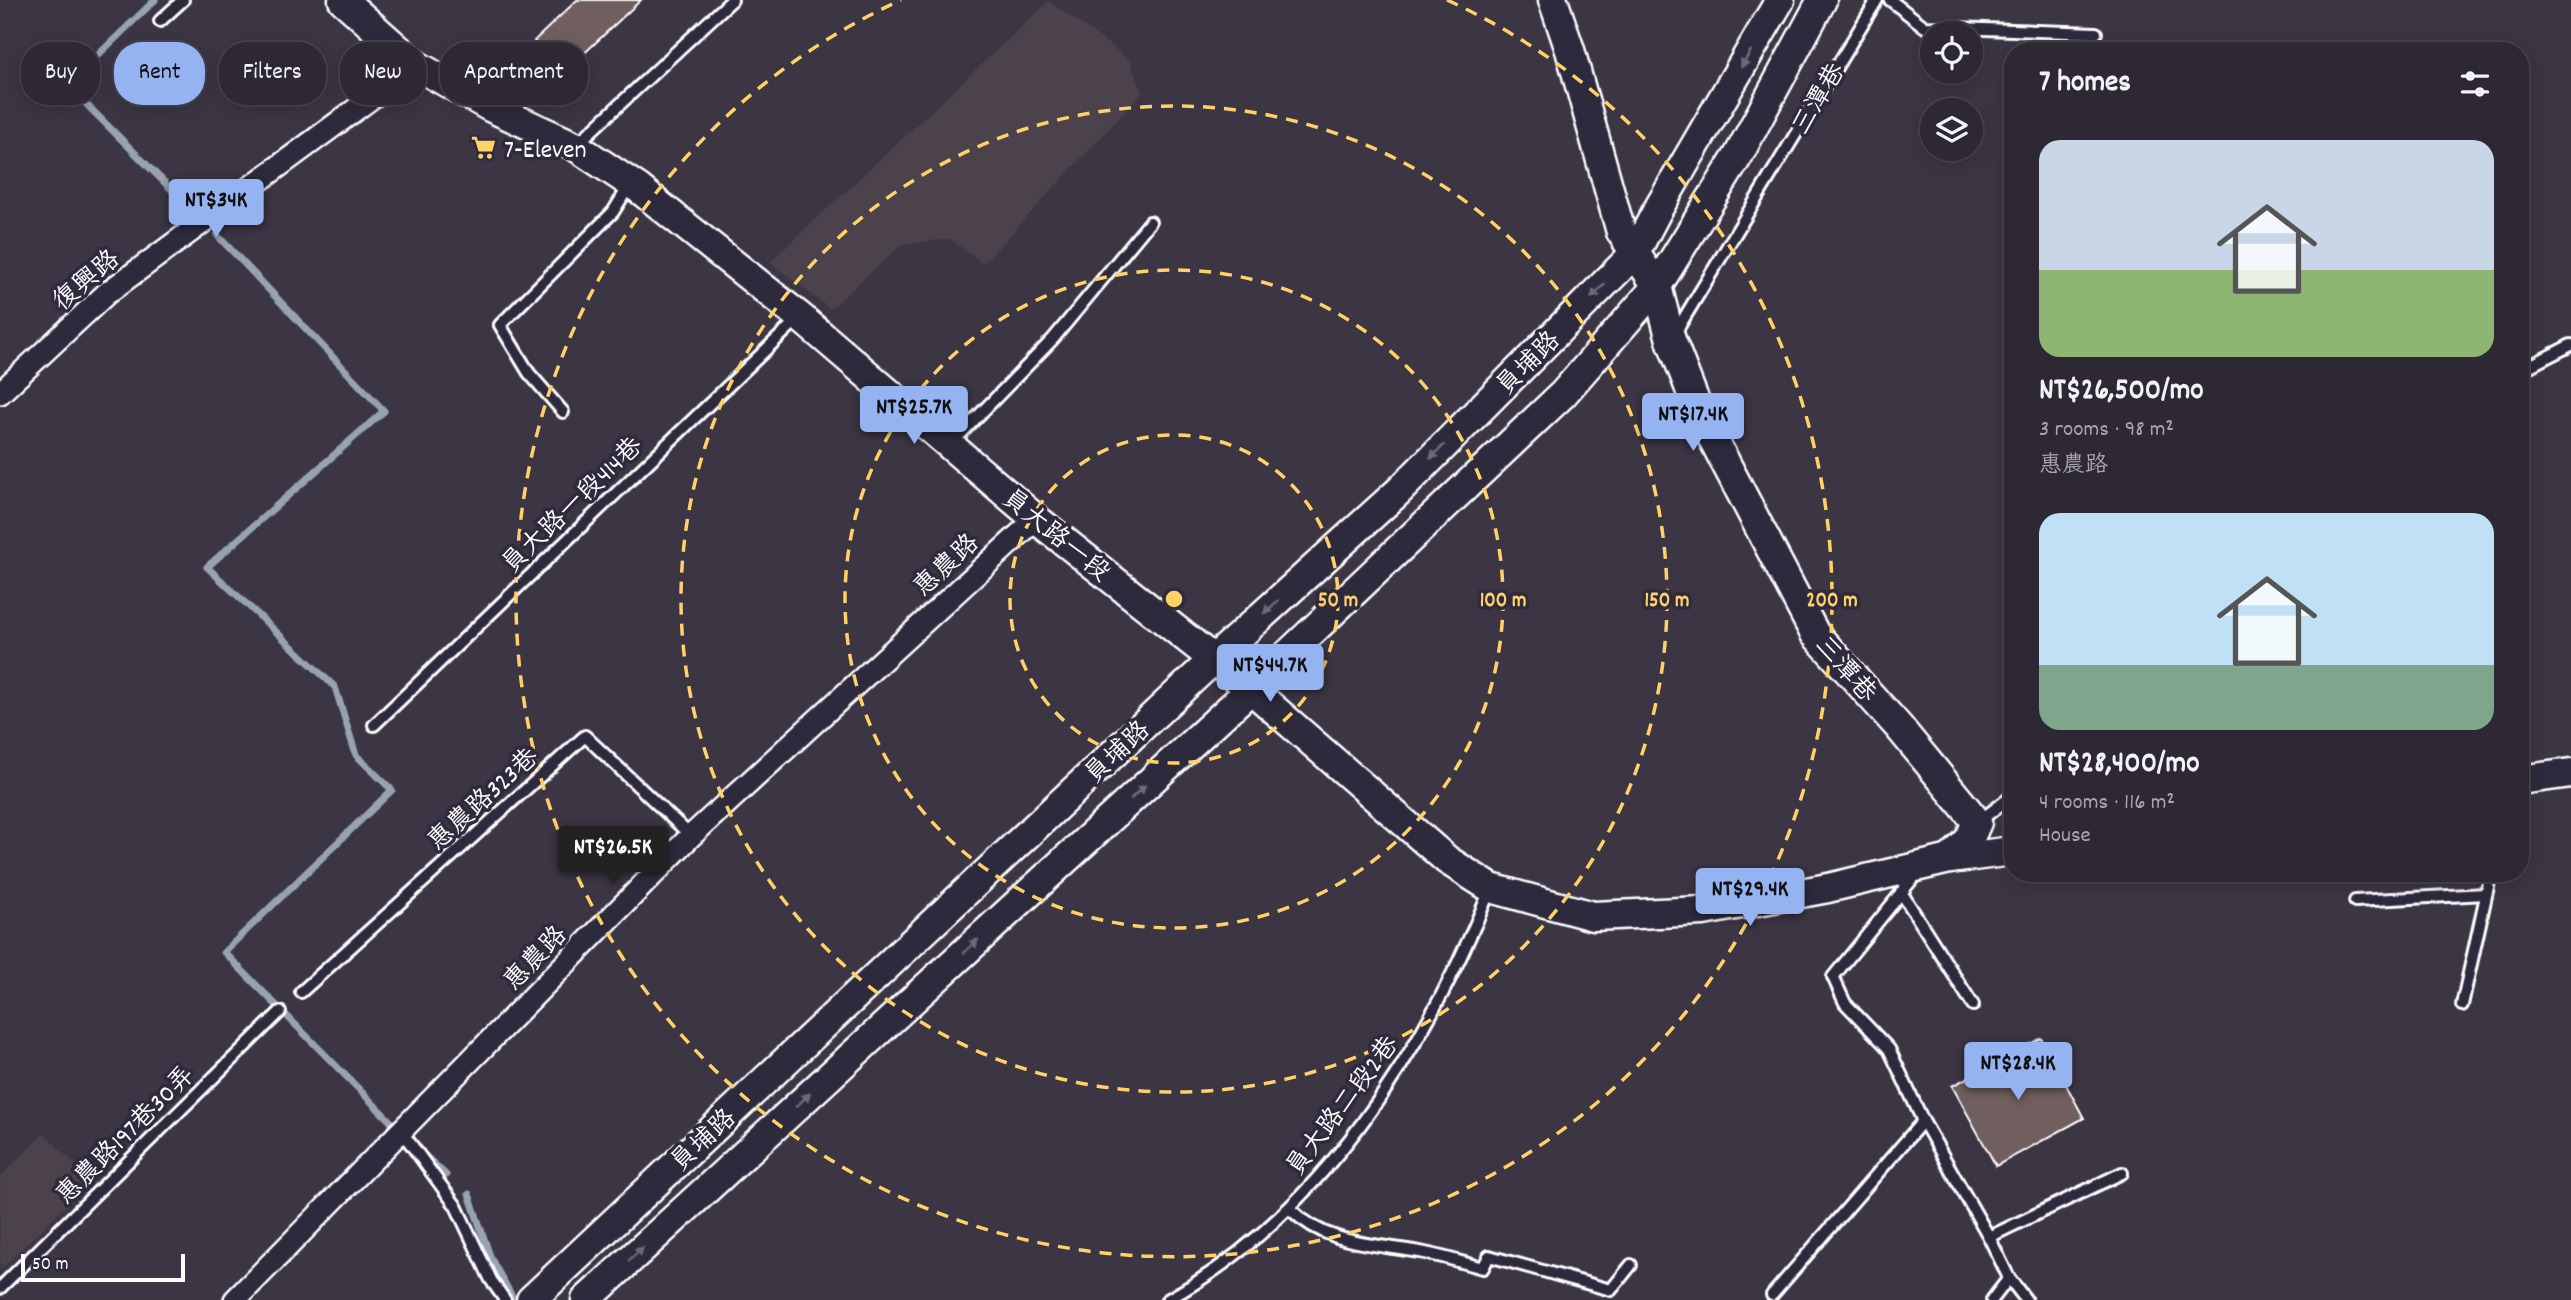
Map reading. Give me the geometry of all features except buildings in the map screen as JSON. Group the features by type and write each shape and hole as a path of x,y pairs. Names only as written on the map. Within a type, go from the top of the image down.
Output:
{"street":[{"name":"員大路一段","path":"343,0 390,42"},
{"name":"三潭巷","path":"1553,0 1570,50 1621,232 1657,286 1671,340 1699,412 1815,634 1898,726 1977,822"},
{"name":"員埔路","path":"531,1300 1214,659 1399,491 1635,253 1780,0"},
{"name":"員埔路","path":"586,1300 1251,689 1563,394 1657,286 1738,156 1822,0"},
{"name":"員大路一段","path":"426,71 489,107 575,146 632,183 800,317 1036,519 1251,689 1447,860 1491,888 1593,916 1703,911 1828,888 1950,859 2004,852"},
{"name":"復興路","path":"0,393 107,293 362,105"},
{"name":"惠農路","path":"235,1300 691,836 1036,519"},
{"path":"2529,779 2571,773"},
{"path":"1950,859 1969,840 1977,822"}],"lane":[{"path":"160,21 183,0"},
{"path":"575,146 732,0"},
{"name":"三潭巷","path":"1671,340 1877,0"},
{"path":"1890,0 1925,27 2096,33"},
{"path":"563,412 529,373 500,325 613,212 632,183"},
{"path":"950,445 1053,339 1150,222"},
{"name":"員大路一段414巷","path":"374,724 800,317"},
{"path":"2529,366 2571,345"},
{"name":"惠農路323巷","path":"301,992 584,736 691,836"},
{"path":"1977,822 2004,802"},
{"path":"1922,867 1833,976 1845,1003 1889,1049 1923,1121 1989,1237 2009,1278 2026,1300"},
{"path":"2462,1005 2489,882"},
{"name":"員大路二段2巷","path":"1167,1300 1240,1253 1290,1209 1371,1109 1415,1044 1455,970 1491,888"},
{"path":"1902,892 1973,1005"},
{"path":"2355,901 2486,894"},
{"name":"惠農路197巷30弄","path":"0,1288 280,1012"},
{"path":"1772,1295 1923,1121"},
{"path":"402,1132 456,1206 491,1280 505,1300"},
{"path":"1989,1237 2122,1173"},
{"path":"1290,1209 1315,1230 1342,1240 1427,1254 1483,1268 1489,1256 1611,1290 1631,1265"},
{"path":"1992,1300 2009,1278"}],"shaded area":[{"path":"1049,1 1129,59 1142,93 983,264 950,239 903,244 830,309 770,262"},
{"path":"44,1133 91,1181 0,1270 0,1177"}],"waterway":[{"path":"155,0 67,85 190,208"},
{"path":"217,235 384,411 207,567 335,687 356,755 392,790 224,952 398,1129"},
{"path":"419,1150 446,1175"},
{"path":"469,1194 491,1259 514,1300"}],"place":[{"name":"7-Eleven","path":"484,148"}]}
